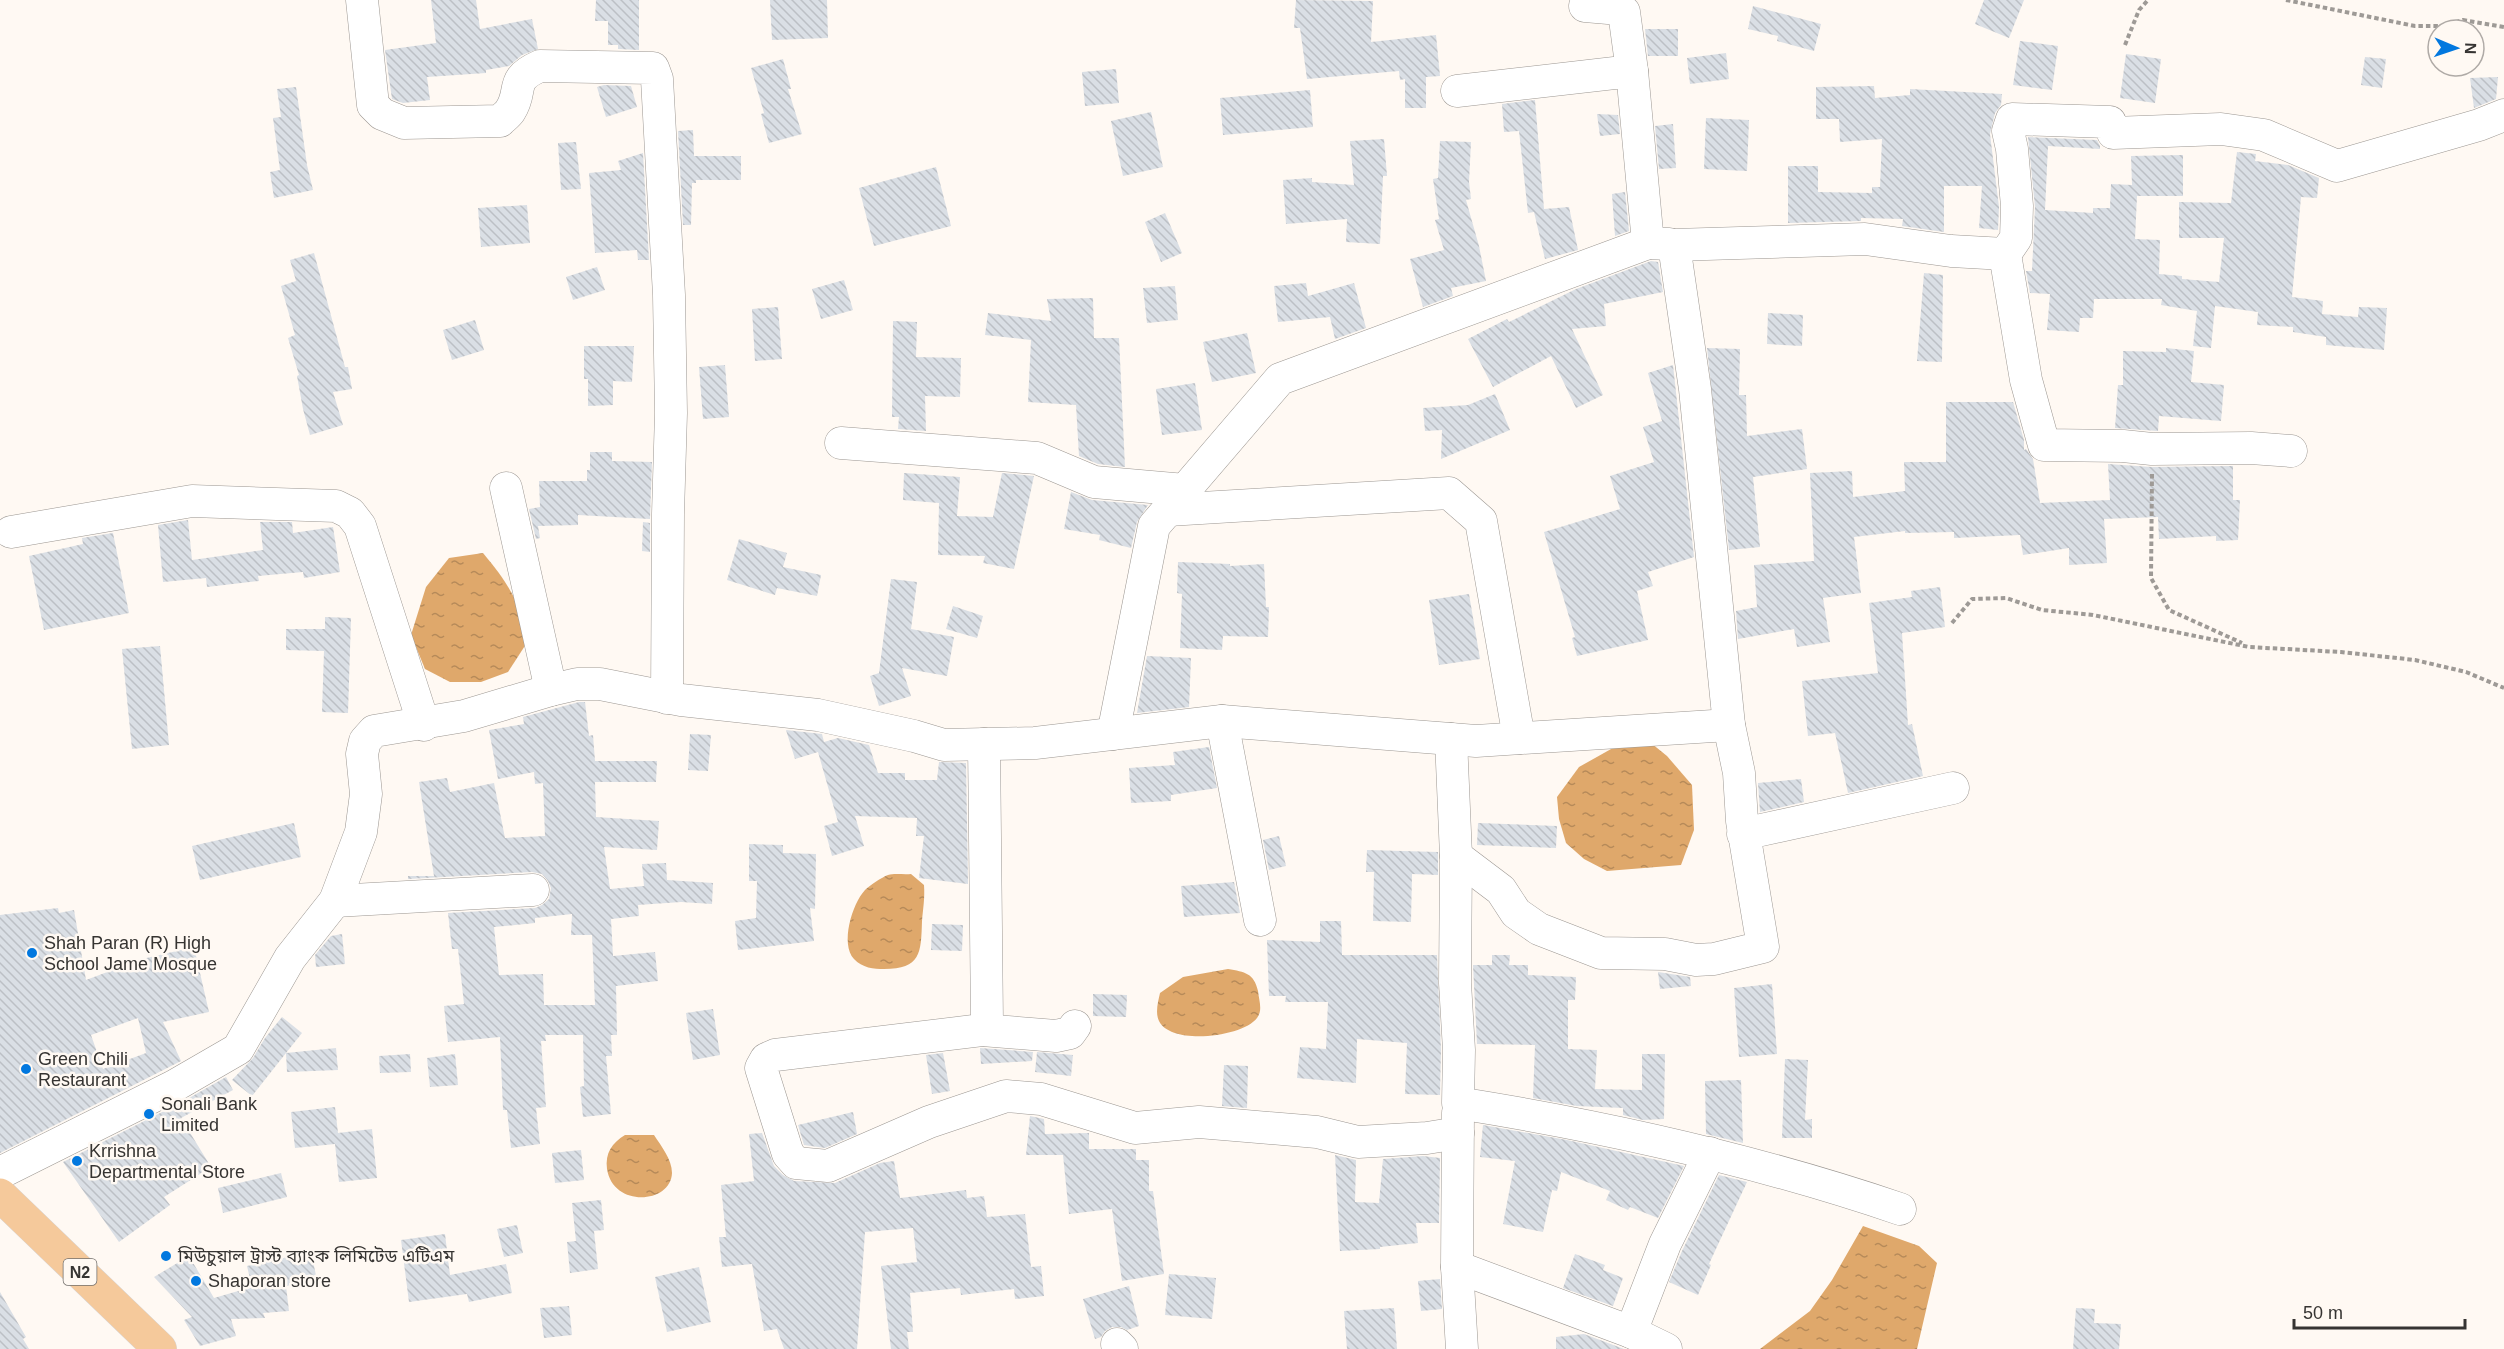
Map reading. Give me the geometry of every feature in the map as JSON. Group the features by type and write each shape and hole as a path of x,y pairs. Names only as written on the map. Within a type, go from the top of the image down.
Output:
{"highway":[{"name":"N2","path":"0,1195 160,1349"}],"street":[{"path":"363,0 373,105 382,114 404,123 500,121 511,110 518,85 526,72 540,66 653,68 657,79 664,208 671,413 667,698"},
{"path":"1456,856 1501,890 1516,913 1539,929 1601,953 1665,954 1688,960 1714,959 1763,947 1743,834 1739,773 1729,725 1695,389 1661,244 1624,12 1620,9 1585,6"},
{"path":"1457,91 1632,71"},
{"path":"2291,451 2251,448 2152,449 2123,446 2044,445 2026,380 2005,254 2016,238 2017,206 2012,149 2008,131 2012,119 2109,122 2113,133 2221,129 2264,135 2337,166 2479,125 2504,115"},
{"path":"1113,734 1154,526 1280,380 1661,244 1865,239 2005,254"},
{"path":"842,442 1037,458 1094,482 1176,500 1449,494 1481,521 1519,738"},
{"path":"506,488 551,690"},
{"path":"11,532 192,501 336,506 350,513 360,526 424,725"},
{"path":"0,1173 174,1086 238,1049 290,958 335,902 361,831 366,794 362,754 365,741 374,731 424,725 464,716 577,684 600,684 667,698 818,715 914,736 944,745 1035,743 1222,721 1476,741 1729,725"},
{"path":"1222,721 1260,920"},
{"path":"1451,739 1456,856 1455,983 1459,1050 1457,1267 1462,1349"},
{"path":"982,1030 987,1023 988,1015 984,744"},
{"path":"1743,834 1953,788"},
{"path":"335,902 533,890"},
{"path":"1075,1026 1070,1034 1056,1036 982,1030 775,1054 766,1059 761,1068 788,1154 796,1163 828,1166 929,1122 1006,1096 1041,1099 1134,1128 1199,1122 1317,1132 1358,1142 1427,1138 1458,1118 1542,1116 1710,1153 1832,1186 1900,1209"},
{"path":"1631,1332 1665,1244 1710,1153"},
{"path":"1457,1267 1631,1332 1666,1349"}],"path":[{"path":"2125,45 2139,10 2148,0"},
{"path":"2286,0 2415,26 2443,26 2463,20 2504,27"},
{"path":"2152,449 2151,578 2169,610 2250,647"},
{"path":"1952,623 1972,599 2006,597 2042,610 2093,615 2250,647 2341,652 2415,660 2466,672 2504,688"}],"water":[{"path":"483,553 511,593 530,638 508,672 481,682 450,682 425,669 411,635 426,587 449,558"},
{"path":"1646,739 1667,756 1692,785 1694,830 1681,865 1607,871 1584,859 1566,843 1559,819 1557,797 1579,767 1620,744"},
{"path":"911,874 924,885 921,942 916,957 905,966 896,968 876,969 861,964 854,959 848,944 849,924 860,896 867,888 885,876"},
{"path":"1228,969 1248,974 1256,985 1260,1012 1249,1025 1223,1034 1192,1036 1177,1034 1166,1029 1159,1021 1157,1011 1160,993 1183,977"},
{"path":"625,1135 654,1135 668,1158 672,1168 669,1183 653,1196 630,1196 611,1182 607,1169 608,1153 616,1141"},
{"path":"1863,1226 1919,1246 1937,1263 1917,1349 1760,1349 1810,1311 1832,1280"}],"building":[{"path":"431,0 476,0 480,29 532,19 538,49 522,55 509,66 486,70 486,73 427,77 430,100 403,103 392,99 385,50 436,43"},
{"path":"596,0 639,0 639,50 618,49 618,45 608,45 608,21 595,21"},
{"path":"770,0 827,0 828,38 772,40"},
{"path":"1296,0 1373,1 1371,42 1436,35 1440,76 1426,77 1426,108 1405,108 1405,79 1400,80 1399,71 1307,79 1300,28 1294,28"},
{"path":"1984,0 2024,0 2009,38 1975,24"},
{"path":"1753,6 1821,24 1814,51 1777,41 1778,36 1748,29"},
{"path":"1645,29 1678,29 1678,56 1648,56"},
{"path":"2020,41 2058,46 2052,90 2013,85"},
{"path":"1726,53 1729,79 1690,84 1687,58"},
{"path":"2126,54 2161,59 2155,103 2120,98"},
{"path":"2365,57 2386,59 2382,88 2361,85"},
{"path":"783,59 791,89 788,89 802,134 769,143 761,114 764,113 751,68"},
{"path":"1116,69 1119,103 1085,106 1082,72"},
{"path":"2498,77 2496,99 2474,108 2470,78"},
{"path":"631,86 637,107 606,117 597,87"},
{"path":"1874,86 1875,98 1910,95 1910,89 2002,94 2001,105 1995,113 1990,134 1999,207 1998,230 1979,228 1982,186 1944,186 1944,232 1902,226 1903,219 1861,218 1861,221 1788,223 1788,166 1818,166 1818,192 1872,193 1872,187 1880,187 1882,139 1840,142 1839,119 1816,119 1816,87"},
{"path":"296,87 307,165 313,190 274,198 270,172 280,170 273,118 281,117 277,89"},
{"path":"1310,90 1313,127 1223,135 1220,98"},
{"path":"1535,100 1544,209 1569,207 1578,250 1545,259 1534,212 1528,213 1519,131 1504,132 1502,104"},
{"path":"1151,112 1163,167 1123,176 1111,121"},
{"path":"1597,114 1618,115 1620,134 1600,136"},
{"path":"1706,118 1749,120 1747,171 1704,169"},
{"path":"1673,124 1676,168 1659,169 1655,126"},
{"path":"693,130 694,156 741,156 741,180 696,180 696,183 692,183 691,225 683,225 678,131"},
{"path":"2028,137 2097,140 2100,146 2100,149 2048,146 2045,210 2093,213 2093,208 2110,208 2111,184 2132,185 2131,156 2183,155 2183,196 2137,196 2135,239 2160,240 2159,274 2182,276 2182,279 2219,282 2224,238 2179,238 2179,202 2231,203 2237,152 2256,154 2255,161 2288,165 2319,178 2317,198 2301,197 2292,297 2323,301 2322,314 2358,317 2359,307 2387,308 2384,350 2326,345 2326,337 2293,332 2293,327 2257,325 2258,312 2215,306 2211,348 2193,346 2197,311 2161,305 2162,299 2094,299 2093,318 2080,318 2079,332 2047,330 2050,294 2030,293 2026,271 2032,271 2035,207"},
{"path":"1384,139 1387,176 1383,176 1380,244 1346,242 1347,219 1286,224 1283,180 1312,178 1312,182 1354,185 1350,141"},
{"path":"1440,141 1471,142 1469,182 1471,199 1466,200 1486,281 1451,288 1453,296 1423,307 1410,259 1444,250 1435,220 1439,219 1433,179 1438,178"},
{"path":"576,142 581,189 561,190 558,143"},
{"path":"643,153 649,260 638,260 637,250 595,253 589,173 621,170 618,161"},
{"path":"936,167 951,226 874,246 859,188"},
{"path":"1625,192 1629,231 1615,236 1612,194"},
{"path":"527,205 530,243 481,247 478,208"},
{"path":"1165,213 1182,253 1161,262 1145,222"},
{"path":"314,253 345,367 348,367 352,389 333,392 343,425 310,435 303,409 297,376 299,375 288,338 295,335 281,286 296,281 290,260"},
{"path":"1651,261 1658,262 1663,292 1604,304 1606,326 1572,329 1603,395 1576,408 1551,356 1493,387 1468,339 1576,289"},
{"path":"597,267 605,290 573,300 566,277"},
{"path":"1924,273 1943,275 1942,362 1917,361"},
{"path":"844,280 853,310 821,319 812,289"},
{"path":"1306,283 1308,296 1354,283 1366,328 1335,339 1330,317 1278,322 1274,286"},
{"path":"1175,286 1178,320 1147,323 1143,288"},
{"path":"1093,298 1094,338 1119,338 1125,467 1098,464 1079,456 1076,405 1028,402 1031,340 985,335 988,313 1051,321 1047,299"},
{"path":"778,307 782,359 755,361 752,309"},
{"path":"1768,313 1803,315 1802,346 1767,344"},
{"path":"475,320 484,350 452,360 443,330"},
{"path":"893,321 917,322 916,357 961,358 960,397 925,396 926,431 898,429 899,417 892,417"},
{"path":"1247,333 1256,373 1212,382 1203,342"},
{"path":"584,346 634,346 632,382 613,381 613,405 588,406 588,379 584,379"},
{"path":"1707,348 1740,349 1739,395 1746,395 1747,436 1802,429 1807,469 1753,477 1760,547 1729,550"},
{"path":"2166,348 2194,351 2191,382 2224,385 2221,421 2159,416 2158,431 2115,428 2118,385 2123,385 2123,351 2166,352"},
{"path":"725,365 729,417 703,419 699,367"},
{"path":"1673,365 1694,557 1648,572 1653,586 1637,591 1648,640 1577,656 1572,638 1575,637 1544,532 1620,509 1610,476 1654,462 1643,427 1662,421 1648,373"},
{"path":"1195,383 1202,430 1162,435 1156,389"},
{"path":"1495,394 1510,430 1441,459 1442,430 1425,431 1423,408 1468,405"},
{"path":"1946,402 2013,402 2024,440 2024,450 2026,449 2033,459 2040,503 2110,500 2108,464 2152,467 2233,466 2233,500 2240,500 2238,540 2216,541 2216,536 2159,539 2158,517 2104,519 2107,563 2069,565 2069,548 2023,555 2020,535 1954,538 1954,532 1905,533 1905,531 1854,537 1861,593 1823,598 1830,642 1797,647 1794,629 1738,639 1736,611 1757,607 1754,565 1814,561 1810,473 1852,471 1853,497 1905,491 1904,462 1946,462"},
{"path":"590,452 612,452 612,461 652,462 650,519 578,515 578,525 538,526 540,538 536,539 529,509 540,507 539,481 587,481 587,470 590,470"},
{"path":"904,473 960,477 957,516 993,517 1002,473 1034,476 1014,569 983,563 985,556 938,555 939,503 903,500"},
{"path":"1071,492 1092,500 1148,505 1137,522 1131,548 1099,540 1100,535 1064,529"},
{"path":"188,520 192,560 263,550 260,522 292,522 293,533 333,527 340,572 304,578 303,572 258,576 259,581 207,587 206,578 163,582 158,525"},
{"path":"643,522 650,523 650,552 642,551"},
{"path":"113,533 129,613 44,630 29,556 83,544 82,538"},
{"path":"739,539 787,553 783,567 821,575 817,596 777,588 775,595 727,580"},
{"path":"1178,562 1230,564 1230,566 1264,564 1266,607 1269,607 1268,637 1223,636 1222,650 1180,648 1182,594 1177,593"},
{"path":"891,579 917,582 911,629 954,637 947,676 902,668 911,696 879,706 870,676 879,673"},
{"path":"1940,587 1945,627 1902,633 1908,725 1912,724 1923,776 1848,793 1835,733 1808,736 1802,681 1878,673 1869,603 1912,597 1911,591"},
{"path":"1469,594 1480,659 1439,665 1429,600"},
{"path":"953,606 983,616 977,638 946,629"},
{"path":"325,617 351,618 348,713 322,712 324,651 286,650 286,629 325,629"},
{"path":"160,646 169,745 132,749 122,649"},
{"path":"1147,656 1191,658 1189,707 1137,713"},
{"path":"585,702 589,736 593,735 595,761 657,761 656,782 595,782 596,817 659,821 657,850 604,847 610,889 644,886 642,864 666,863 667,880 713,883 712,904 681,902 638,905 639,916 611,919 613,956 655,952 658,981 616,986 617,1035 611,1035 612,1056 606,1056 611,1114 583,1117 580,1087 584,1086 583,1035 545,1035 546,1041 541,1041 546,1107 536,1108 540,1144 511,1148 507,1110 503,1110 500,1037 448,1042 444,1006 464,1004 458,949 452,949 448,913 535,908 549,899 551,888 542,874 532,872 408,879 408,876 434,876 419,782 447,778 450,792 494,783 505,838 545,836 543,783 535,784 534,772 498,779 489,730 524,724 523,717","holes":["572,914 571,935 592,935 595,1005 544,1005 543,974 499,975 494,927 535,923 535,918"]},
{"path":"786,730 822,734 824,742 838,738 869,745 878,773 905,773 905,780 937,780 939,762 966,763 968,884 919,878 924,836 916,836 917,818 855,816 864,846 832,856 824,826 838,822 818,752 795,759"},
{"path":"690,734 711,735 708,771 688,770"},
{"path":"1209,747 1217,788 1171,795 1171,801 1131,803 1129,768 1175,765 1173,752"},
{"path":"1801,779 1804,802 1760,812 1758,783"},
{"path":"294,823 301,857 200,880 192,846"},
{"path":"1478,823 1557,826 1556,848 1477,845"},
{"path":"1279,836 1286,866 1269,870 1263,840"},
{"path":"749,844 783,845 783,853 816,854 815,909 810,908 814,941 738,950 735,921 756,918 757,881 749,881"},
{"path":"1367,850 1438,852 1438,875 1412,874 1411,922 1373,921 1374,872 1366,872"},
{"path":"1234,882 1240,913 1184,917 1181,886"},
{"path":"58,908 59,913 74,910 86,980 126,965 125,963 194,947 209,1012 163,1022 181,1061 0,1153 0,915","holes":["138,1018 146,1053 103,1069 91,1035"]},
{"path":"1320,921 1341,921 1342,955 1437,955 1441,1050 1440,1095 1405,1094 1407,1043 1357,1039 1356,1083 1297,1078 1300,1047 1326,1049 1328,1002 1285,1002 1286,996 1269,996 1267,940 1320,942"},
{"path":"932,924 963,925 962,951 931,950"},
{"path":"342,934 345,964 316,967 315,955 331,936"},
{"path":"1492,955 1510,955 1509,965 1528,965 1528,975 1576,977 1575,1000 1568,1000 1568,1049 1597,1050 1595,1089 1642,1090 1642,1054 1665,1054 1664,1119 1643,1120 1623,1115 1623,1108 1577,1106 1533,1098 1535,1045 1477,1044 1473,965 1492,965"},
{"path":"1658,972 1690,977 1691,986 1660,989"},
{"path":"1772,984 1777,1054 1739,1057 1734,988"},
{"path":"1093,994 1127,995 1126,1017 1093,1016"},
{"path":"713,1009 720,1055 693,1060 686,1013"},
{"path":"282,1017 302,1033 252,1096 232,1080 253,1058"},
{"path":"336,1048 338,1070 287,1072 286,1053"},
{"path":"980,1048 1033,1052 1032,1061 981,1064"},
{"path":"1037,1052 1073,1055 1071,1076 1035,1072"},
{"path":"943,1053 950,1091 932,1094 926,1055"},
{"path":"410,1054 411,1072 380,1073 379,1056"},
{"path":"455,1054 458,1085 430,1087 427,1058"},
{"path":"1785,1059 1808,1060 1805,1120 1812,1119 1812,1138 1782,1138"},
{"path":"1224,1065 1248,1066 1247,1108 1222,1106"},
{"path":"226,1077 233,1090 181,1118 211,1167 164,1197 170,1205 119,1242 63,1162 182,1102"},
{"path":"1741,1080 1743,1143 1706,1134 1705,1081"},
{"path":"335,1107 338,1133 372,1129 377,1178 339,1182 335,1144 295,1148 291,1112"},
{"path":"853,1112 857,1134 825,1148 804,1145 798,1125"},
{"path":"1030,1116 1044,1119 1045,1134 1089,1133 1089,1149 1136,1149 1136,1160 1149,1160 1149,1191 1153,1191 1164,1274 1122,1281 1112,1209 1069,1214 1063,1155 1026,1155"},
{"path":"1483,1125 1567,1140 1684,1166 1658,1218 1630,1207 1628,1210 1606,1200 1610,1191 1561,1172 1557,1191 1552,1190 1543,1232 1503,1224 1515,1161 1480,1157"},
{"path":"762,1133 774,1166 794,1181 835,1183 880,1163 894,1161 900,1198 966,1190 967,1198 984,1196 987,1217 1025,1214 1031,1267 1041,1266 1044,1296 1015,1299 1014,1289 961,1295 960,1288 910,1293 913,1332 907,1332 909,1349 891,1349 881,1266 917,1262 913,1228 865,1232 857,1349 784,1349 777,1329 764,1331 752,1264 722,1267 719,1237 726,1237 721,1185 754,1181 749,1134"},
{"path":"581,1150 584,1180 555,1183 552,1153"},
{"path":"1335,1155 1356,1160 1355,1202 1379,1203 1383,1159 1423,1156 1440,1158 1439,1223 1416,1223 1418,1243 1380,1247 1380,1249 1340,1251"},
{"path":"281,1173 287,1197 223,1213 218,1188"},
{"path":"1719,1175 1747,1182 1709,1264 1711,1265 1698,1295 1669,1282"},
{"path":"601,1200 604,1230 594,1231 598,1269 570,1273 567,1242 576,1241 572,1203"},
{"path":"517,1225 523,1253 504,1257 497,1229"},
{"path":"445,1234 450,1275 506,1264 512,1293 469,1302 467,1294 409,1302 401,1240"},
{"path":"311,1252 317,1280 286,1286 289,1311 263,1313 265,1318 231,1319 236,1336 200,1346 184,1320 192,1317 154,1277 189,1256 214,1298 252,1287 247,1266"},
{"path":"1575,1254 1605,1265 1603,1270 1623,1278 1613,1306 1563,1288"},
{"path":"699,1267 711,1322 667,1332 655,1277"},
{"path":"1169,1274 1216,1278 1212,1319 1165,1315"},
{"path":"1440,1279 1442,1309 1421,1311 1418,1281"},
{"path":"1129,1286 1139,1326 1127,1330 1112,1327 1101,1337 1095,1339 1083,1299"},
{"path":"0,1292 26,1337 23,1339 29,1349 0,1349"},
{"path":"569,1306 572,1335 544,1338 540,1308"},
{"path":"1394,1308 1397,1349 1347,1349 1344,1311"},
{"path":"2076,1308 2095,1309 2094,1323 2121,1324 2119,1349 2073,1349"},
{"path":"1584,1334 1624,1349 1556,1349 1556,1337"}],"place":[{"name":"Shah Paran (R) High School Jame Mosque","path":"32,953"},
{"name":"Green Chili Restaurant","path":"26,1069"},
{"name":"Sonali Bank Limited","path":"149,1114"},
{"name":"Krrishna Departmental Store","path":"77,1161"},
{"name":"মিউচুয়াল ট্রাস্ট ব্যাংক লিমিটেড এটিএম","path":"166,1256"},
{"name":"Shaporan store","path":"196,1281"}]}
